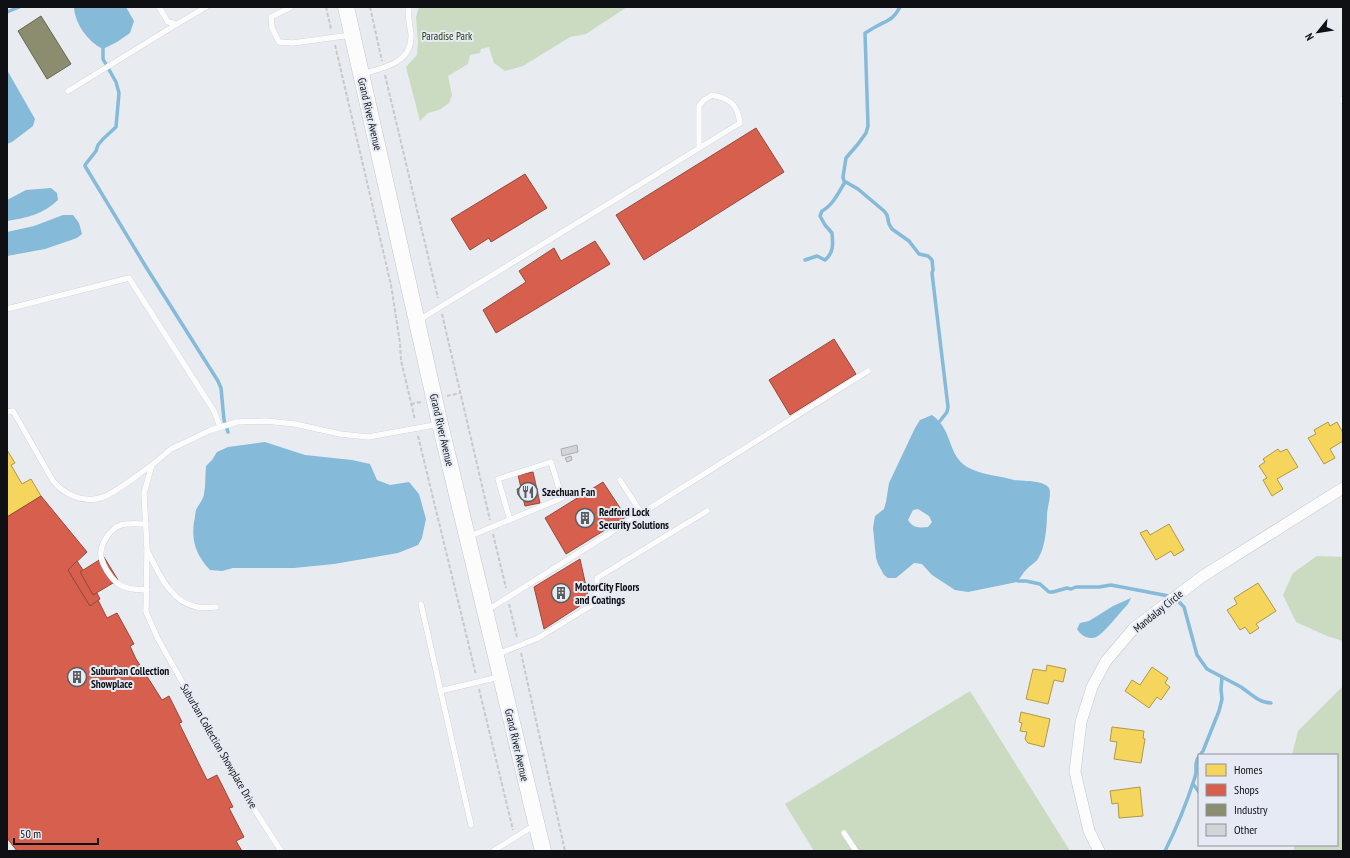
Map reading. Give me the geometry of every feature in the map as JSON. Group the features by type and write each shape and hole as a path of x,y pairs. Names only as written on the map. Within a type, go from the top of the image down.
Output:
{"main road":[{"name":"Grand River Avenue","path":"346,7 440,424 543,851"}],"street":[{"name":"Mandalay Circle","path":"1099,851 1089,831 1075,772 1081,722 1092,687 1106,661 1134,628 1203,576 1343,488"}],"lane":[{"path":"159,7 168,22 177,24"},
{"path":"68,92 206,7"},
{"path":"291,7 270,17 272,28 279,42 293,43 352,35"},
{"path":"362,74 399,61 405,56 410,48 412,37 408,18 409,7"},
{"path":"417,321 740,123 734,104 724,98 712,95 704,100 699,106 699,148"},
{"path":"7,309 129,278 214,411 220,427"},
{"path":"486,611 868,370"},
{"path":"7,412 13,411 53,481 60,488 78,498 89,499 101,498 114,491 152,465 171,449 211,430 238,422 266,421 295,424 340,434 368,437 440,424"},
{"path":"468,537 510,520 562,498 551,462 498,479 510,520"},
{"name":"Suburban Collection Showplace Drive","path":"152,465 144,493 147,549 146,612 158,639 254,809 281,851"},
{"path":"620,480 642,514"},
{"path":"496,655 538,638 597,602 597,578 706,511"},
{"path":"146,524 122,525 113,529 103,545 101,556 105,568 117,583 128,589 146,590"},
{"path":"147,549 160,576 167,587 177,597 186,603 197,607 216,607"},
{"path":"421,604 471,825"},
{"path":"440,691 501,676"},
{"path":"493,851 536,824"},
{"path":"844,833 856,851"}],"path":[{"path":"370,7 492,527 565,851"}],"green space":[{"name":"Paradise Park","path":"419,7 627,7 586,34 570,37 523,66 505,71 494,63 489,47 481,49 480,53 470,55 468,64 448,76 452,95 449,103 439,110 428,113 420,121 406,67 417,55 418,41 416,17"},
{"path":"1317,556 1343,557 1343,641 1327,636 1296,622 1283,595 1293,573"},
{"path":"1343,686 1343,851 1294,851 1294,846 1338,846 1338,754 1292,754 1298,731"},
{"path":"970,691 1070,851 814,851 785,804"}],"water":[{"path":"74,7 126,7 134,21 130,33 103,49 92,42 83,32 77,20"},
{"path":"7,70 35,119 33,126 12,142 7,144"},
{"path":"51,188 57,193 58,200 53,205 34,215 7,221 7,200 26,190"},
{"path":"63,215 73,215 79,223 82,234 77,238 45,249 7,256 7,232 34,226"},
{"path":"932,415 939,421 944,428 952,449 960,461 967,467 989,475 1014,480 1038,482 1049,488 1050,497 1043,548 1038,559 1025,571 1017,582 968,592 955,590 932,575 922,564 914,563 896,578 888,578 884,575 876,558 873,528 875,516 884,509 889,483 920,420","holes":["918,509 929,516 932,522 928,527 916,527 908,520 913,510"]},
{"path":"265,442 305,455 352,460 370,464 377,480 390,485 409,482 419,494 426,519 422,538 418,545 398,553 334,564 294,568 233,568 222,571 210,570 198,554 193,536 196,510 204,494 206,466 217,452 228,447"},
{"path":"1131,598 1128,604 1098,636 1092,638 1086,637 1077,629 1080,623 1089,621 1113,606"}],"building: Homes":[{"path":"1328,422 1330,426 1337,422 1343,433 1343,441 1330,449 1335,458 1324,464 1308,438 1316,434 1314,430"},
{"path":"1278,449 1280,452 1287,449 1298,467 1277,479 1283,489 1272,496 1263,480 1267,478 1259,466 1265,462 1263,459"},
{"path":"7,450 15,463 11,465 22,484 31,479 41,496 7,517"},
{"path":"1169,524 1184,550 1174,556 1171,551 1156,560 1140,533 1147,530 1150,535"},
{"path":"1258,583 1276,611 1256,624 1259,628 1250,634 1245,627 1240,630 1227,610 1237,604 1234,598"},
{"path":"1047,665 1066,669 1063,682 1054,680 1048,704 1026,699 1033,669 1046,671"},
{"path":"1152,667 1168,678 1165,683 1170,687 1161,700 1157,697 1149,708 1125,691 1132,680 1140,685"},
{"path":"1021,712 1050,719 1044,747 1028,743 1025,739 1027,732 1020,731 1022,723 1019,722"},
{"path":"1112,727 1144,731 1143,738 1145,739 1141,763 1114,759 1117,742 1110,741"},
{"path":"1140,787 1143,816 1119,818 1118,803 1112,804 1110,791"}],"building: Shops":[{"path":"756,128 784,172 644,260 616,215"},
{"path":"525,174 547,208 491,242 489,238 470,250 451,219"},
{"path":"595,241 610,264 496,333 483,310 526,282 519,271 554,248 561,261"},
{"path":"834,339 856,374 790,415 769,380"},
{"name":"Szechuan Fan","path":"533,472 540,503 525,506 522,494 518,495 517,489 521,488 518,475"},
{"name":"Redford Lock Security Solutions","path":"603,482 626,517 566,554 545,518"},
{"name":"Suburban Collection Showplace","path":"41,496 87,552 68,570 90,606 98,600 107,618 117,613 134,644 130,646 136,659 162,700 169,696 182,722 179,723 207,780 217,775 233,807 229,808 244,837 236,841 242,851 17,851 7,838 7,517"},
{"path":"104,557 118,580 93,595 80,572"},
{"name":"MotorCity Floors and Coatings","path":"580,559 589,600 544,629 534,587"},
{"path":"77,561 83,570 80,572 93,595 97,593 100,599 90,606 68,570"}],"building: Industry":[{"path":"41,16 71,64 47,79 18,31"}],"building: Other":[{"path":"577,445 578,452 562,456 561,449"},
{"path":"571,456 572,460 567,462 565,458"}],"waterway":[{"path":"7,12 19,7"},
{"path":"900,7 895,15 890,19 865,33 868,126 866,133 846,158 843,177 844,181 858,189 884,211 892,229 909,241 919,254 928,256 932,260 932,273 948,407 947,412 940,421"},
{"path":"103,45 103,59 116,82 119,93 116,127 98,145 96,151 85,166 146,267 218,381 221,388 224,420 228,432"},
{"path":"805,260 817,256 825,260 830,254 833,244 832,233 820,216 822,211 835,198 845,182"},
{"path":"1018,581 1040,584 1049,592 1067,588 1071,589 1076,587 1099,587 1111,585 1174,597 1184,607 1197,655 1207,669 1241,687 1259,700 1271,703"},
{"path":"1201,754 1219,711 1222,699 1222,677"},
{"path":"1165,851 1189,796 1195,777 1196,761 1198,758"},
{"path":"1193,784 1198,791"}],"place":[{"name":"Szechuan Fan","path":"528,492"},
{"name":"Redford Lock Security Solutions","path":"585,518"},
{"name":"MotorCity Floors and Coatings","path":"561,593"},
{"name":"Suburban Collection Showplace","path":"77,677"}]}
